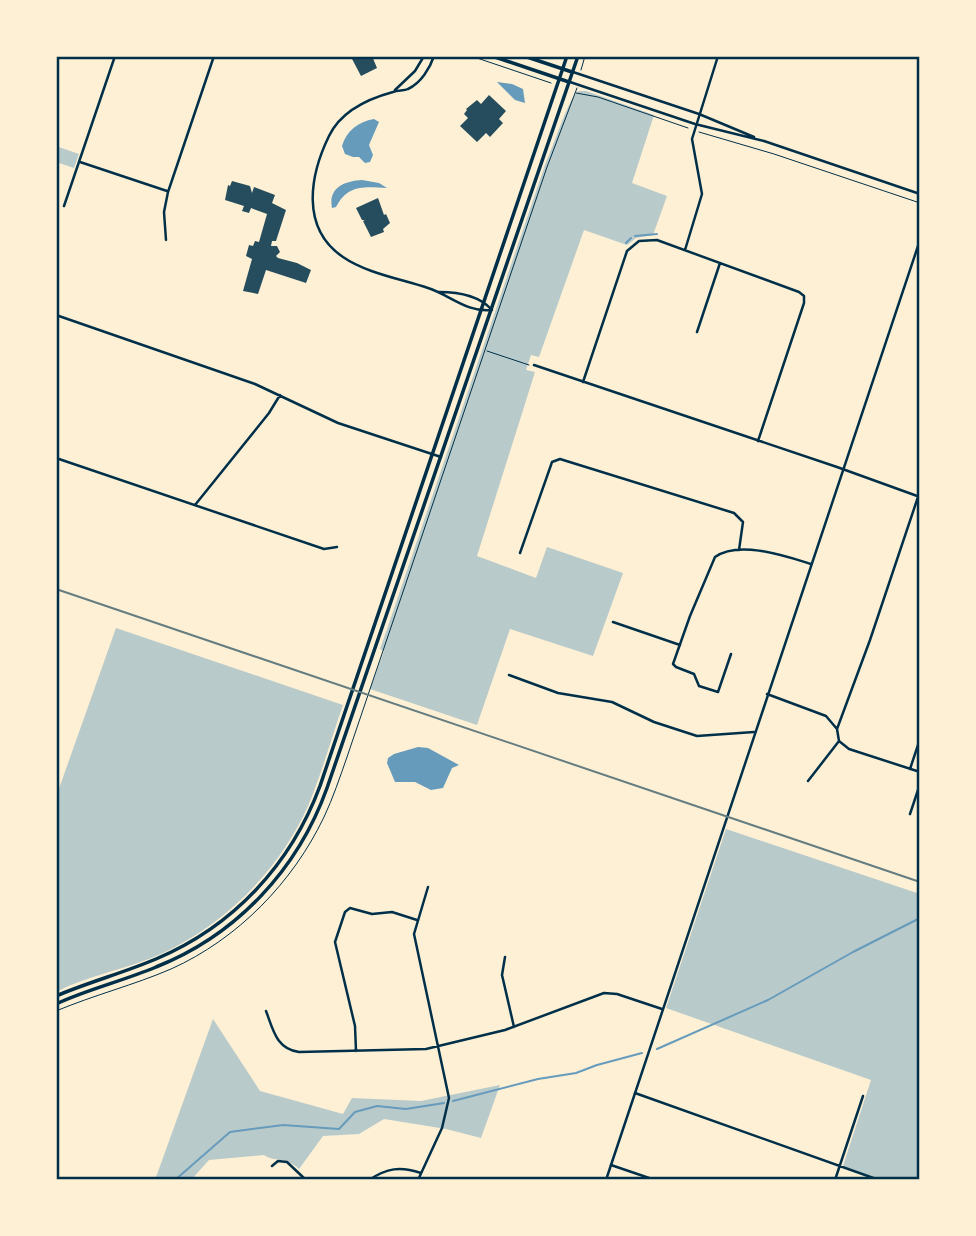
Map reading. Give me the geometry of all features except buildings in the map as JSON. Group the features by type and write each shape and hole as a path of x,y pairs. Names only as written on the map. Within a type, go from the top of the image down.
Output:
{"main road":[{"path":"492,56 569,82"},
{"path":"524,56 572,72"},
{"path":"56,996 174,951 221,923 253,895 279,863 303,825 314,801 358,674 567,56"},
{"path":"56,1004 175,959 211,939 245,914 287,866 306,835 321,805 355,708 578,56"}],"street":[{"path":"64,206 116,56"},
{"path":"166,240 164,212 168,192 214,56"},
{"path":"394,91 415,71 424,56"},
{"path":"434,56 422,78 414,85 407,90 394,91 352,108 333,129 314,180 313,210 322,235 344,257 439,292 480,311 492,310"},
{"path":"685,250 702,194 692,143 695,124 718,56"},
{"path":"572,72 699,114 764,141 920,194"},
{"path":"569,82 695,124 764,141"},
{"path":"80,162 168,192"},
{"path":"583,382 629,248 639,241 652,239 685,250 799,292 805,300 758,441"},
{"path":"606,1180 920,240"},
{"path":"697,332 720,263"},
{"path":"439,292 457,292 484,302 492,310"},
{"path":"56,315 255,384 338,423 441,457"},
{"path":"534,365 919,497"},
{"path":"195,505 269,413 280,395"},
{"path":"56,458 324,549 337,547"},
{"path":"520,553 551,465 555,460 564,459 733,513 743,522 739,550"},
{"path":"837,729 920,491"},
{"path":"731,654 718,692 699,686 694,674 673,666 715,557 726,551 739,550 773,553 811,564"},
{"path":"613,622 680,645"},
{"path":"509,675 558,693 612,702 654,722 697,736 754,732"},
{"path":"767,694 821,713 830,719 837,729 839,741 849,748 920,772"},
{"path":"910,769 920,739"},
{"path":"808,781 839,741"},
{"path":"910,814 920,784"},
{"path":"418,1180 442,1128 448,1108 448,1088 415,937 417,920 428,887"},
{"path":"356,1051 355,1026 335,942 347,909 372,914 392,912 417,920"},
{"path":"505,957 502,975 514,1027"},
{"path":"267,1011 276,1037 281,1045 289,1050 356,1051 419,1050 439,1046 514,1027 601,994 617,994 662,1009"},
{"path":"635,1093 879,1180"},
{"path":"835,1180 863,1096"},
{"path":"272,1166 278,1161 287,1162 306,1180"},
{"path":"611,1165 655,1180"},
{"path":"369,1180 381,1172 395,1168 421,1173"}],"path":[{"path":"471,56 557,85"},
{"path":"580,75 584,56"},
{"path":"56,1012 144,980 187,961 225,937 256,911 295,866 324,818 577,84"},
{"path":"576,93 598,97 694,130 764,150 920,203"},
{"path":"485,351 534,365"}],"shaded area":[{"path":"578,91 586,91 654,115 632,183 667,196 653,235 636,238 627,245 584,230 539,357 531,355 526,370 535,372 477,556 536,578 547,547 623,573 593,656 510,629 477,725 370,689 384,651 380,649 546,162 566,112"},
{"path":"56,146 79,154 74,168 56,162"},
{"path":"116,628 343,705 313,794 296,830 266,873 248,893 185,942 161,954 56,992 56,797"},
{"path":"726,829 920,894 920,1180 880,1180 843,1166 871,1080 666,1008"},
{"path":"213,1019 260,1091 343,1114 352,1098 421,1101 500,1085 481,1138 446,1129 384,1119 359,1134 323,1136 299,1169 289,1162 264,1155 209,1160 191,1180 155,1180"}],"water":[{"path":"497,82 523,89 525,103 515,100"},
{"path":"374,119 379,122 369,145 373,155 370,162 365,163 359,157 345,154 342,146 350,131 363,122"},
{"path":"362,180 379,183 387,188 365,187 352,190 332,208 332,195 339,187"},
{"path":"418,747 428,748 459,765 452,768 443,788 431,790 415,782 395,782 387,763 388,758"}],"waterway":[{"path":"635,236 657,234"},
{"path":"626,243 631,238"},
{"path":"657,1049 768,1000 920,918"},
{"path":"453,1101 538,1079 576,1073 642,1053"},
{"path":"175,1180 230,1132 283,1125 339,1129 355,1112 377,1106 406,1109 444,1103"}],"railway":[{"path":"56,589 920,882"}]}
